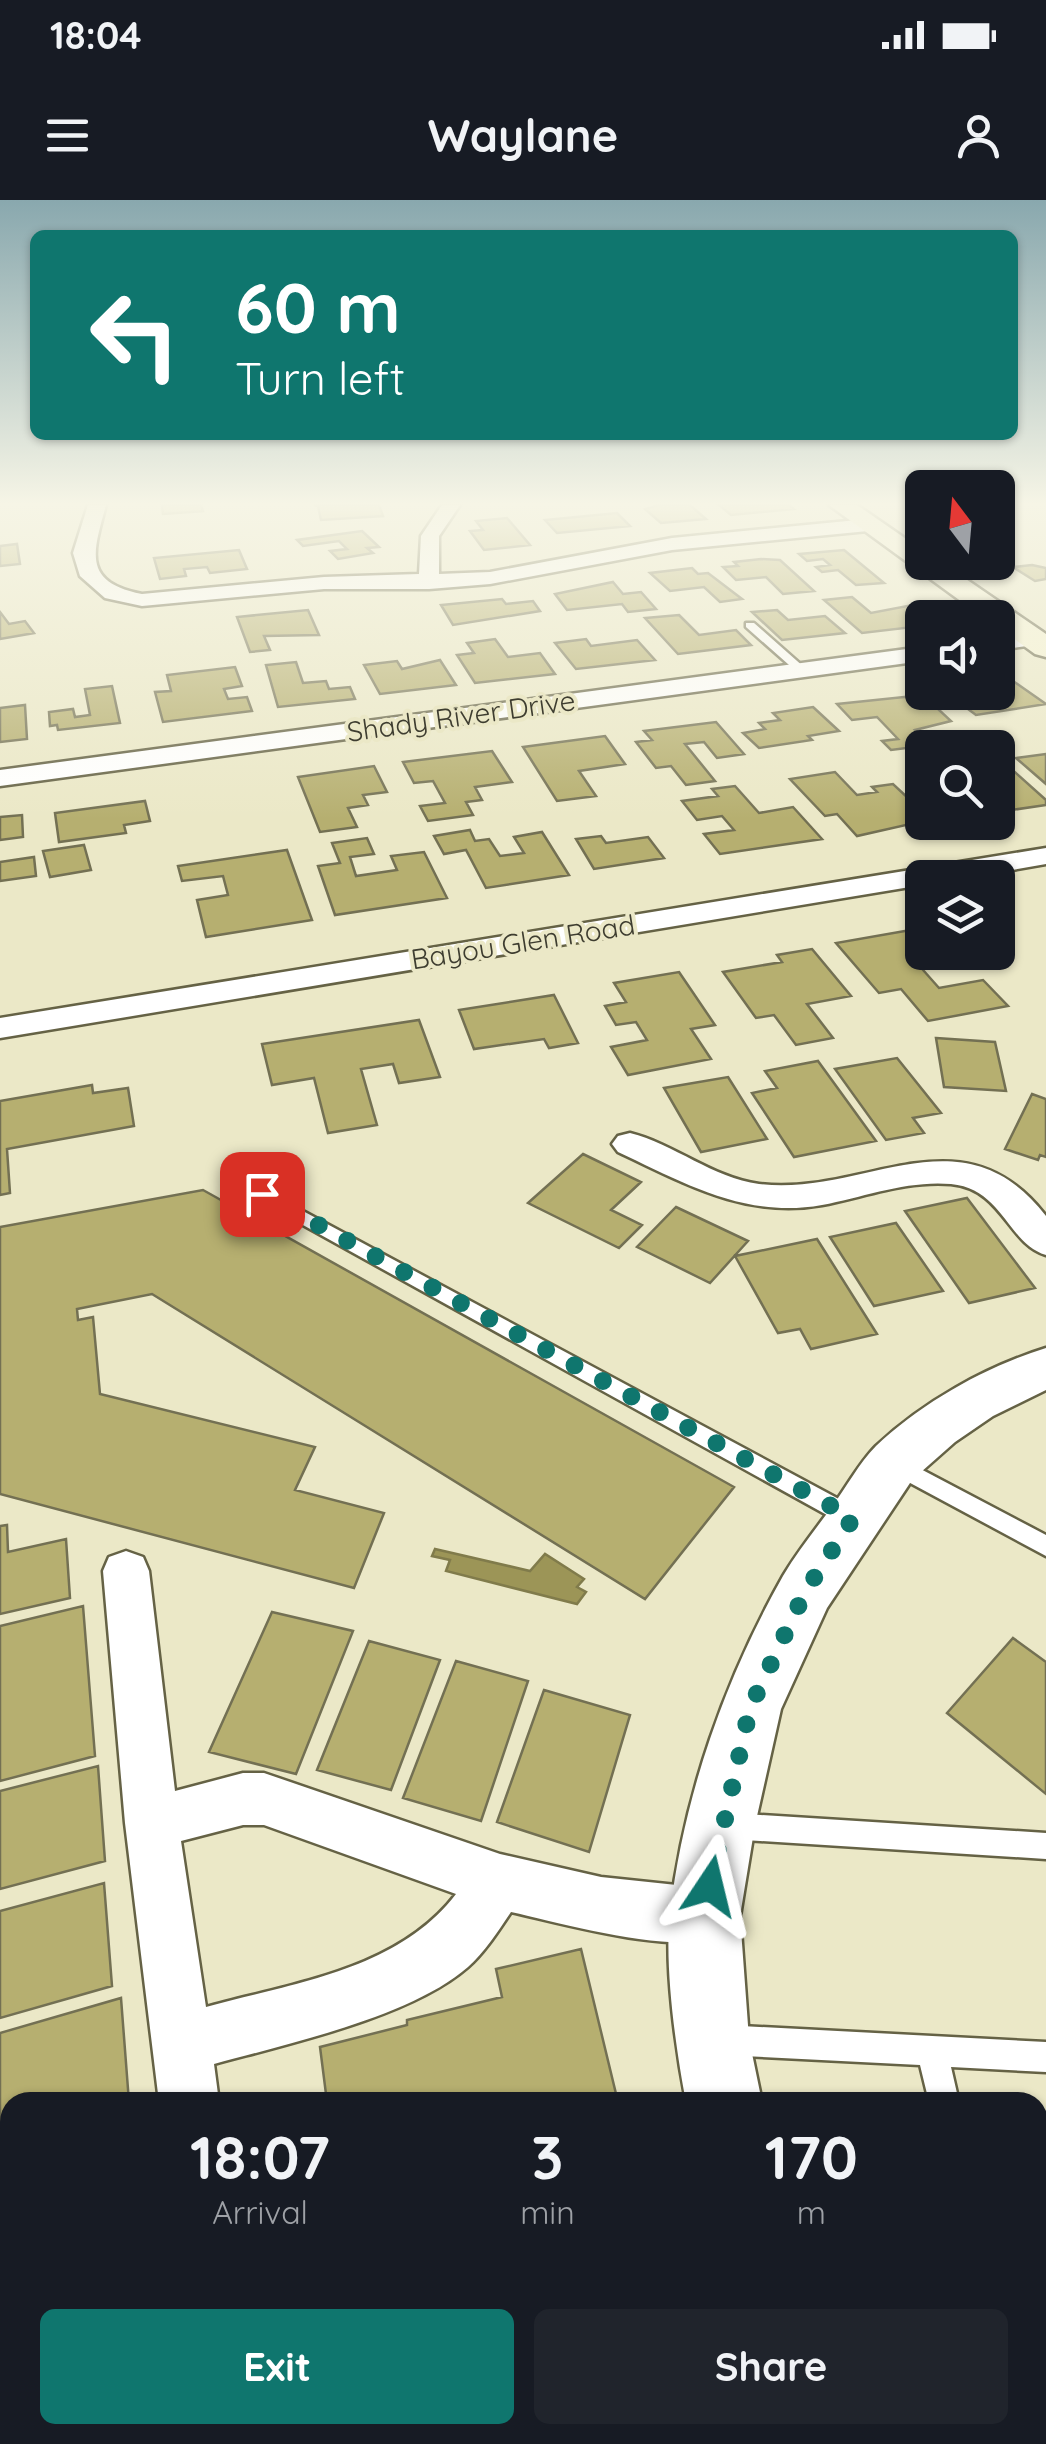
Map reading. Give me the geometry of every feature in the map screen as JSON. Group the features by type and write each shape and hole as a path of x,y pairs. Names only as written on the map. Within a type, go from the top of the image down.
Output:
{"main road":[{"path":"995,610 1042,641"}],"street":[{"path":"1015,643 1042,641"},
{"name":"Shady River Drive","path":"0,778 905,656"},
{"name":"Bayou Glen Road","path":"0,1028 1046,856"},
{"path":"630,1144 758,1196 807,1196 926,1172 962,1174 1005,1192 1046,1242"},
{"path":"718,2071 705,1916 720,1826 750,1708 805,1592 893,1464 936,1426 1046,1366"},
{"path":"126,1570 152,1823 188,2092"},
{"path":"152,1823 242,1799 264,1800 500,1882 602,1905 705,1916"},
{"path":"182,2044 380,1984 418,1967 446,1949 500,1882"}],"lane":[{"path":"750,624 801,670"},
{"path":"262,1194 853,1518"},
{"path":"893,1464 1046,1546"},
{"path":"720,1826 1046,1846"},
{"path":"718,2071 834,2046 1046,2057"},
{"path":"932,2051 942,2092"}],"shaded area":[{"path":"435,1549 530,1571 545,1554 584,1579 577,1587 586,1592 577,1604 446,1571 450,1560 432,1556"}],"building":[{"path":"308,610 319,635 264,636 270,650 250,652 237,617"},
{"path":"444,610 540,611 453,625"},
{"path":"777,610 788,620 825,616 845,633 782,640 752,612"},
{"path":"835,610 871,613 905,610 905,628 862,633"},
{"path":"0,612 9,624 25,621 34,633 0,639"},
{"path":"679,615 699,635 736,630 751,645 678,654 645,618"},
{"path":"495,639 508,657 540,653 555,674 475,683 457,655 474,653 467,643"},
{"path":"586,639 591,646 637,640 655,660 576,669 555,643"},
{"path":"440,660 456,685 380,694 364,665 397,661 402,669"},
{"path":"296,662 303,683 326,681 329,689 350,687 355,699 278,707 266,665"},
{"path":"235,667 242,686 224,689 228,699 247,697 252,711 163,722 155,692 171,691 167,675"},
{"path":"1015,682 1046,704 1015,709"},
{"path":"112,686 120,723 58,730 57,725 50,726 49,712 73,709 75,717 90,715 85,689"},
{"path":"905,697 905,710 939,710 951,721 905,730 905,748 891,750 882,741 898,739 877,717 852,720 837,704"},
{"path":"25,705 27,739 0,742 0,708"},
{"path":"813,707 839,731 808,736 812,740 759,748 743,733 765,729 759,723 780,720 773,713"},
{"path":"969,710 1008,710 976,715"},
{"path":"716,722 744,754 717,758 704,742 685,744 715,781 686,785 671,766 656,768 636,742 652,740 644,731"},
{"path":"605,736 625,764 579,771 596,796 557,801 523,747"},
{"path":"492,751 512,782 475,787 482,800 466,802 473,815 428,821 420,806 445,803 433,781 414,783 403,762"},
{"path":"1046,754 1046,784 1016,758"},
{"path":"374,766 387,792 363,795 368,805 348,808 357,827 320,832 298,777"},
{"path":"835,772 857,795 877,792 872,787 893,784 905,795 905,825 857,836 837,814 825,816 790,779"},
{"path":"1015,772 1046,800 1046,805 1015,810"},
{"path":"735,786 759,813 793,807 822,839 720,854 704,834 734,830 722,816 697,820 682,801 718,796 712,789"},
{"path":"145,801 150,821 124,825 126,833 59,842 55,813"},
{"path":"22,815 23,837 0,840 0,817"},
{"path":"470,830 475,841 489,839 500,856 524,853 514,837 542,832 569,875 486,888 466,850 444,854 434,836"},
{"path":"601,836 606,843 648,837 664,858 594,869 576,839"},
{"path":"367,838 374,854 350,857 356,876 397,870 391,856 424,852 447,898 335,915 318,866 340,863 332,843"},
{"path":"84,845 91,870 50,877 43,851"},
{"path":"287,850 312,920 206,937 197,900 228,895 223,876 182,881 178,866"},
{"path":"34,857 36,876 0,881 0,862"},
{"path":"905,931 905,970 923,970 939,988 983,980 1008,1006 928,1021 901,989 879,993 836,943"},
{"path":"812,949 851,996 807,1004 833,1038 796,1045 774,1015 756,1018 723,972 782,962 777,955"},
{"path":"679,972 715,1025 691,1029 711,1059 628,1075 611,1047 647,1040 636,1022 616,1025 605,1006 626,1002 614,983"},
{"path":"554,995 578,1043 549,1048 544,1039 474,1049 459,1010"},
{"path":"419,1020 440,1077 399,1083 393,1064 361,1069 377,1125 328,1133 314,1078 272,1085 262,1044"},
{"path":"936,1038 995,1042 1006,1091 944,1087"},
{"path":"897,1058 941,1113 913,1118 924,1133 886,1140 835,1069"},
{"path":"818,1061 876,1141 794,1157 752,1093 777,1088 765,1071"},
{"path":"728,1077 767,1139 701,1152 664,1088"},
{"path":"92,1085 93,1093 128,1088 134,1126 7,1149 10,1193 0,1195 0,1101"},
{"path":"1032,1094 1046,1099 1046,1157 1040,1155 1038,1160 1005,1149"},
{"path":"583,1154 641,1182 611,1210 642,1225 619,1248 528,1203"},
{"path":"203,1190 734,1487 645,1599 152,1294 77,1309 78,1320 93,1317 100,1394 315,1447 295,1490 384,1513 354,1588 0,1494 0,1227"},
{"path":"967,1198 1035,1288 969,1303 905,1211"},
{"path":"676,1207 748,1241 710,1283 637,1247"},
{"path":"896,1223 943,1291 874,1306 830,1237"},
{"path":"817,1239 877,1334 811,1349 800,1329 778,1333 735,1256"},
{"path":"7,1525 8,1552 66,1539 70,1598 0,1614 0,1526"},
{"path":"83,1606 95,1756 0,1781 0,1626"},
{"path":"272,1612 353,1631 296,1774 209,1752"},
{"path":"1013,1638 1046,1662 1046,1794 947,1713"},
{"path":"369,1641 440,1660 391,1790 317,1770"},
{"path":"456,1661 528,1681 481,1821 403,1798"},
{"path":"544,1690 630,1715 589,1852 497,1822"},
{"path":"98,1766 105,1861 0,1889 0,1791"},
{"path":"104,1883 112,1986 0,2018 0,1911"},
{"path":"581,1949 616,2092 326,2092 320,2047 502,1997 496,1969"},
{"path":"121,1998 128,2092 0,2092 0,2033"}],"route":[{"path":"262,1194 853,1518 805,1592 750,1708 720,1826 710,1886"}]}
